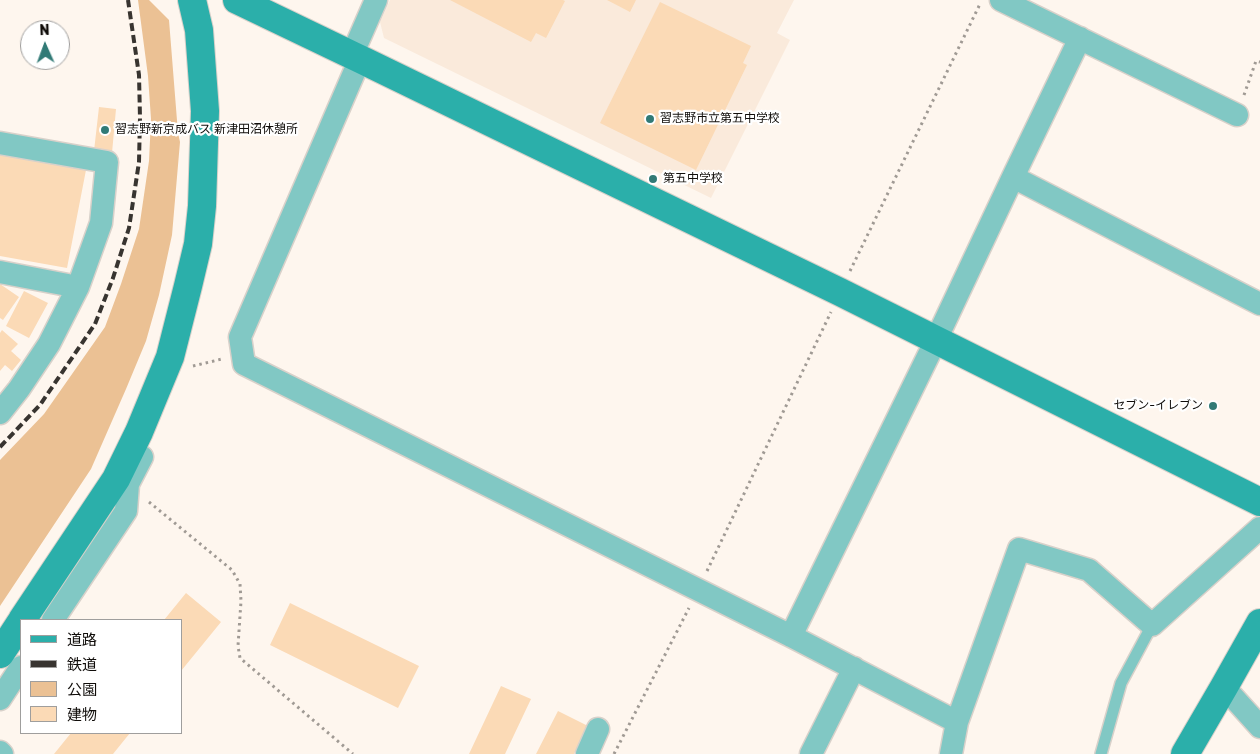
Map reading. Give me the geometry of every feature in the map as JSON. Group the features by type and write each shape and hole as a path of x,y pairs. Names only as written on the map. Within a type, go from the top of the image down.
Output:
{"street":[{"path":"54,619 126,511 128,484 150,439 182,362 188,286 198,244 202,206 205,111 199,30 192,0"},
{"path":"237,0 840,292 1260,502"},
{"path":"376,0 356,57 240,337 244,364 698,589 957,722"},
{"path":"1001,0 1237,115"},
{"path":"791,636 936,340 1080,38"},
{"path":"0,143 107,162 101,223 78,287 49,344 19,389 0,413"},
{"path":"1013,177 1260,304"},
{"path":"0,272 78,287"},
{"path":"23,619 116,479 139,432 182,362"},
{"path":"951,754 957,722 1019,549 1089,570 1152,626 1260,528"},
{"path":"1184,754 1260,623"},
{"path":"0,654 20,624"},
{"path":"811,754 854,668"},
{"path":"0,699 20,669"},
{"path":"1224,687 1260,727"},
{"path":"587,754 598,729"}],"lane":[{"path":"1101,754 1121,683 1152,626"}],"path":[{"path":"614,754 698,589 982,0"},
{"path":"1237,115 1256,61 1260,62"},
{"path":"182,362 242,354"},
{"path":"146,499 232,570 240,584 241,601 238,646 240,658 353,754"}],"shaded area":[{"name":"習志野市立第五中学校","path":"390,0 794,0 777,33 790,40 711,198 384,38 380,22"}],"green space":[{"path":"138,0 149,0 169,20 180,142 172,235 159,295 146,341 91,469 0,606 0,460 44,414 105,327 139,229 149,161 151,119 148,76"}],"building":[{"path":"450,0 565,1 546,38 536,33 531,42"},
{"path":"607,0 636,0 630,12"},
{"path":"660,2 751,46 743,63 747,65 696,170 600,123"},
{"name":"習志野新京成バス 新津田沼休憩所","path":"99,107 116,109 112,153 94,151"},
{"path":"0,155 86,170 67,268 0,256"},
{"path":"0,284 19,297 3,320 0,318"},
{"path":"24,291 48,303 29,338 6,326"},
{"path":"2,330 18,344 11,351 21,360 12,371 5,365 0,371 0,333"},
{"path":"186,593 221,622 182,670 182,619 165,619"},
{"path":"290,603 419,666 398,708 270,645"},
{"path":"501,686 531,699 505,754 469,754"},
{"path":"558,711 588,726 574,754 536,754"},
{"path":"70,734 129,734 113,754 54,754"}],"railway":[{"path":"0,447 40,405 95,324 113,278 129,228 139,162 140,118 139,75 128,0"}],"place":[{"name":"習志野市立第五中学校","path":"650,119"},
{"name":"習志野新京成バス 新津田沼休憩所","path":"105,130"},
{"name":"第五中学校","path":"653,179"},
{"name":"セブン-イレブン","path":"1213,406"}]}
